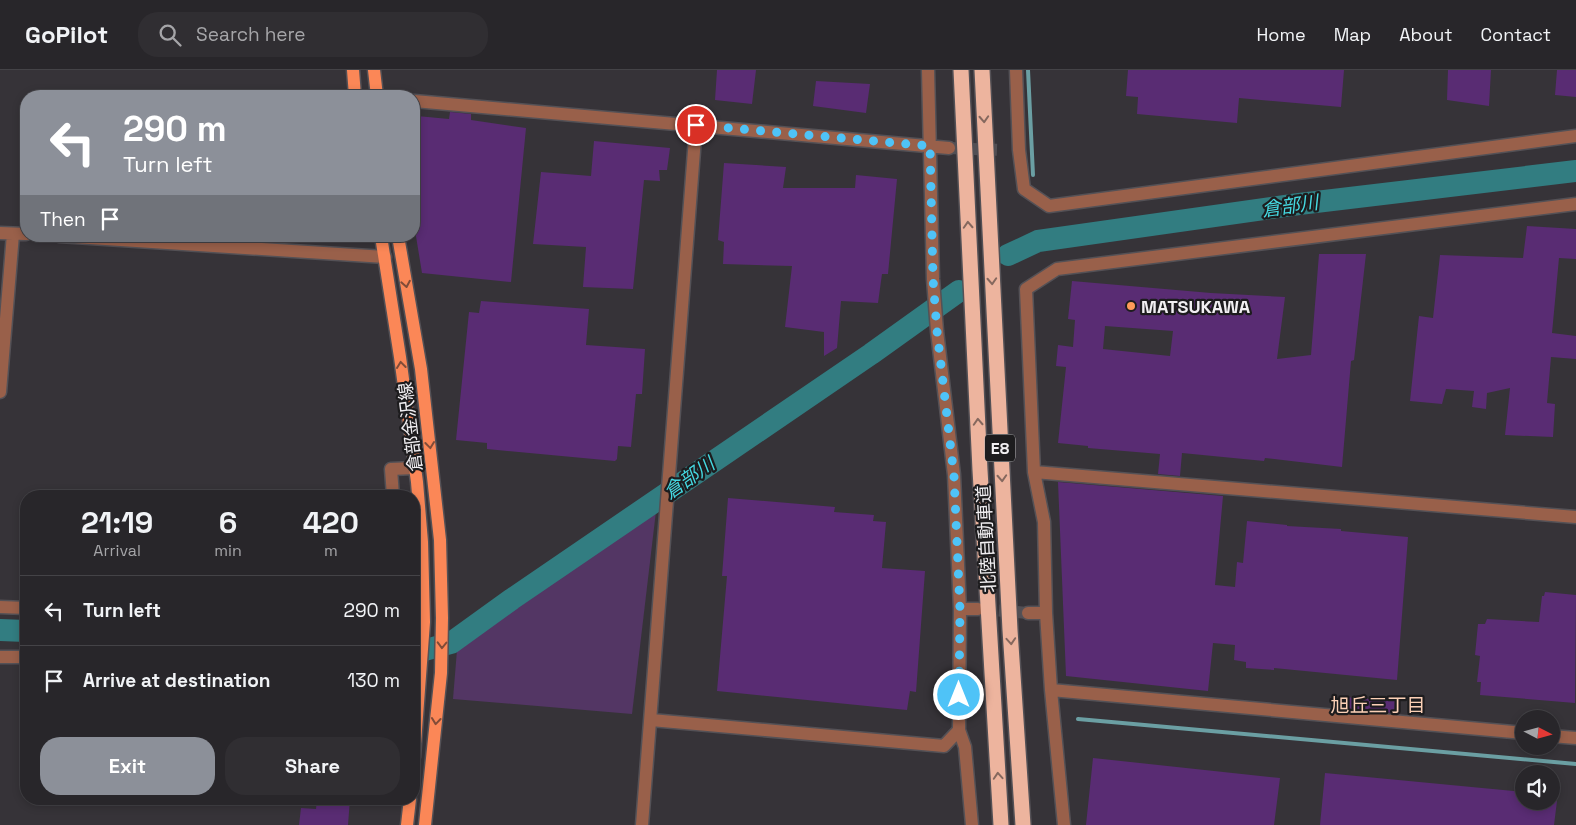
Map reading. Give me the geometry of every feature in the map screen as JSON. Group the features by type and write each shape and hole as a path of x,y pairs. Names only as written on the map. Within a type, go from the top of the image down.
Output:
{"highway":[{"name":"北陸自動車道","path":"961,70 980,480 1001,825"},
{"name":"北陸自動車道","path":"982,70 1007,572 1023,825"}],"main road":[{"path":"353,70 355,90"},
{"path":"374,70 376,90"},
{"name":"倉部金沢線","path":"382,242 416,490"},
{"name":"倉部金沢線","path":"399,242 421,369 440,540 441,673 425,825"},
{"name":"倉部金沢線","path":"420,524 424,622 420,677"},
{"path":"407,825 409,805"}],"street":[{"path":"928,70 933,279 937,331 954,476 960,609 959,730 965,747 972,825"},
{"path":"1016,70 1019,150 1024,189 1048,206 1576,136"},
{"path":"420,102 949,148"},
{"path":"642,825 696,125"},
{"path":"1064,825 1051,690 1046,613 1044,522 1034,472 1026,289 1057,269 1576,204"},
{"path":"0,392 6,233 20,234"},
{"path":"152,242 385,257"},
{"path":"393,490 391,468 414,468"},
{"path":"1034,472 1576,517"},
{"path":"0,607 20,608"},
{"path":"960,609 978,609"},
{"path":"1028,613 1046,613"},
{"path":"0,657 20,657"},
{"path":"1051,690 1515,732"},
{"path":"651,720 944,746 959,730"},
{"path":"1560,737 1576,738"}],"shaded area":[{"path":"656,511 632,714 453,699 457,650"}],"building":[{"path":"717,70 756,70 752,104 715,100"},
{"path":"1128,70 1344,70 1341,107 1239,98 1237,123 1137,114 1138,97 1126,96"},
{"path":"1448,70 1491,70 1489,106 1447,100"},
{"path":"1557,70 1576,70 1576,97 1555,95"},
{"path":"816,81 870,84 866,113 813,106"},
{"path":"450,112 471,114 471,120 526,128 511,282 422,273 417,242 420,242 420,116 449,119"},
{"path":"594,141 670,148 667,170 659,170 660,181 644,180 633,289 583,287 586,247 533,244 541,172 591,176"},
{"path":"724,163 786,167 783,188 855,188 856,175 897,179 888,274 882,274 878,303 841,301 837,348 824,356 824,332 785,327 792,266 723,264 724,242 718,240"},
{"path":"1527,226 1576,229 1576,259 1559,258 1552,333 1576,336 1576,359 1551,357 1547,403 1555,404 1553,437 1505,435 1510,388 1487,393 1486,409 1472,407 1474,391 1446,389 1442,404 1410,401 1419,316 1433,318 1440,255 1523,258"},
{"path":"1319,254 1366,254 1354,360 1351,361 1342,467 1265,458 1264,461 1182,453 1180,476 1158,474 1160,454 1088,448 1088,446 1058,443 1066,367 1056,366 1058,345 1073,347 1075,320 1068,319 1072,281 1211,293 1285,297 1277,359 1311,355","holes":["1105,326 1173,331 1170,356 1103,349"]},
{"path":"481,301 589,309 586,345 645,349 642,394 636,394 631,447 618,446 617,459 615,461 487,449 487,443 456,440 469,312 479,313"},
{"path":"1058,482 1223,496 1215,585 1235,587 1237,562 1243,563 1247,521 1408,537 1397,680 1274,668 1274,670 1246,668 1246,662 1234,660 1235,645 1213,643 1208,691 1066,676"},
{"path":"728,498 835,507 834,512 874,515 873,521 886,522 882,568 925,571 916,692 910,691 907,710 717,691 727,576 722,576"},
{"path":"1545,592 1576,595 1575,703 1480,695 1481,682 1477,682 1480,656 1475,655 1478,624 1485,624 1487,619 1539,622 1542,596 1544,596"},
{"path":"1344,697 1395,701 1394,713 1343,708"},
{"path":"1093,758 1280,778 1274,825 1086,825"},
{"path":"1325,773 1515,791 1515,810 1556,810 1554,825 1320,825"},
{"path":"316,805 350,805 348,825 299,825 301,808 316,809"}],"waterway":[{"path":"1028,70 1033,175"},
{"name":"倉部川","path":"1008,255 1038,241 1299,204 1576,171"},
{"name":"倉部川","path":"420,651 451,643 512,599 871,354 959,291"},
{"name":"倉部川","path":"0,630 20,631"},
{"path":"1078,719 1576,764"}],"tunnel":[{"path":"949,148 1001,150"},
{"path":"981,609 1028,613"}],"place":[{"name":"MATSUKAWA","path":"1131,306"}],"district":[{"name":"旭丘三丁目","path":"1378,705"}],"route":[{"path":"696,125 930,146 933,279 937,331 954,476 960,609 959,695"}]}
